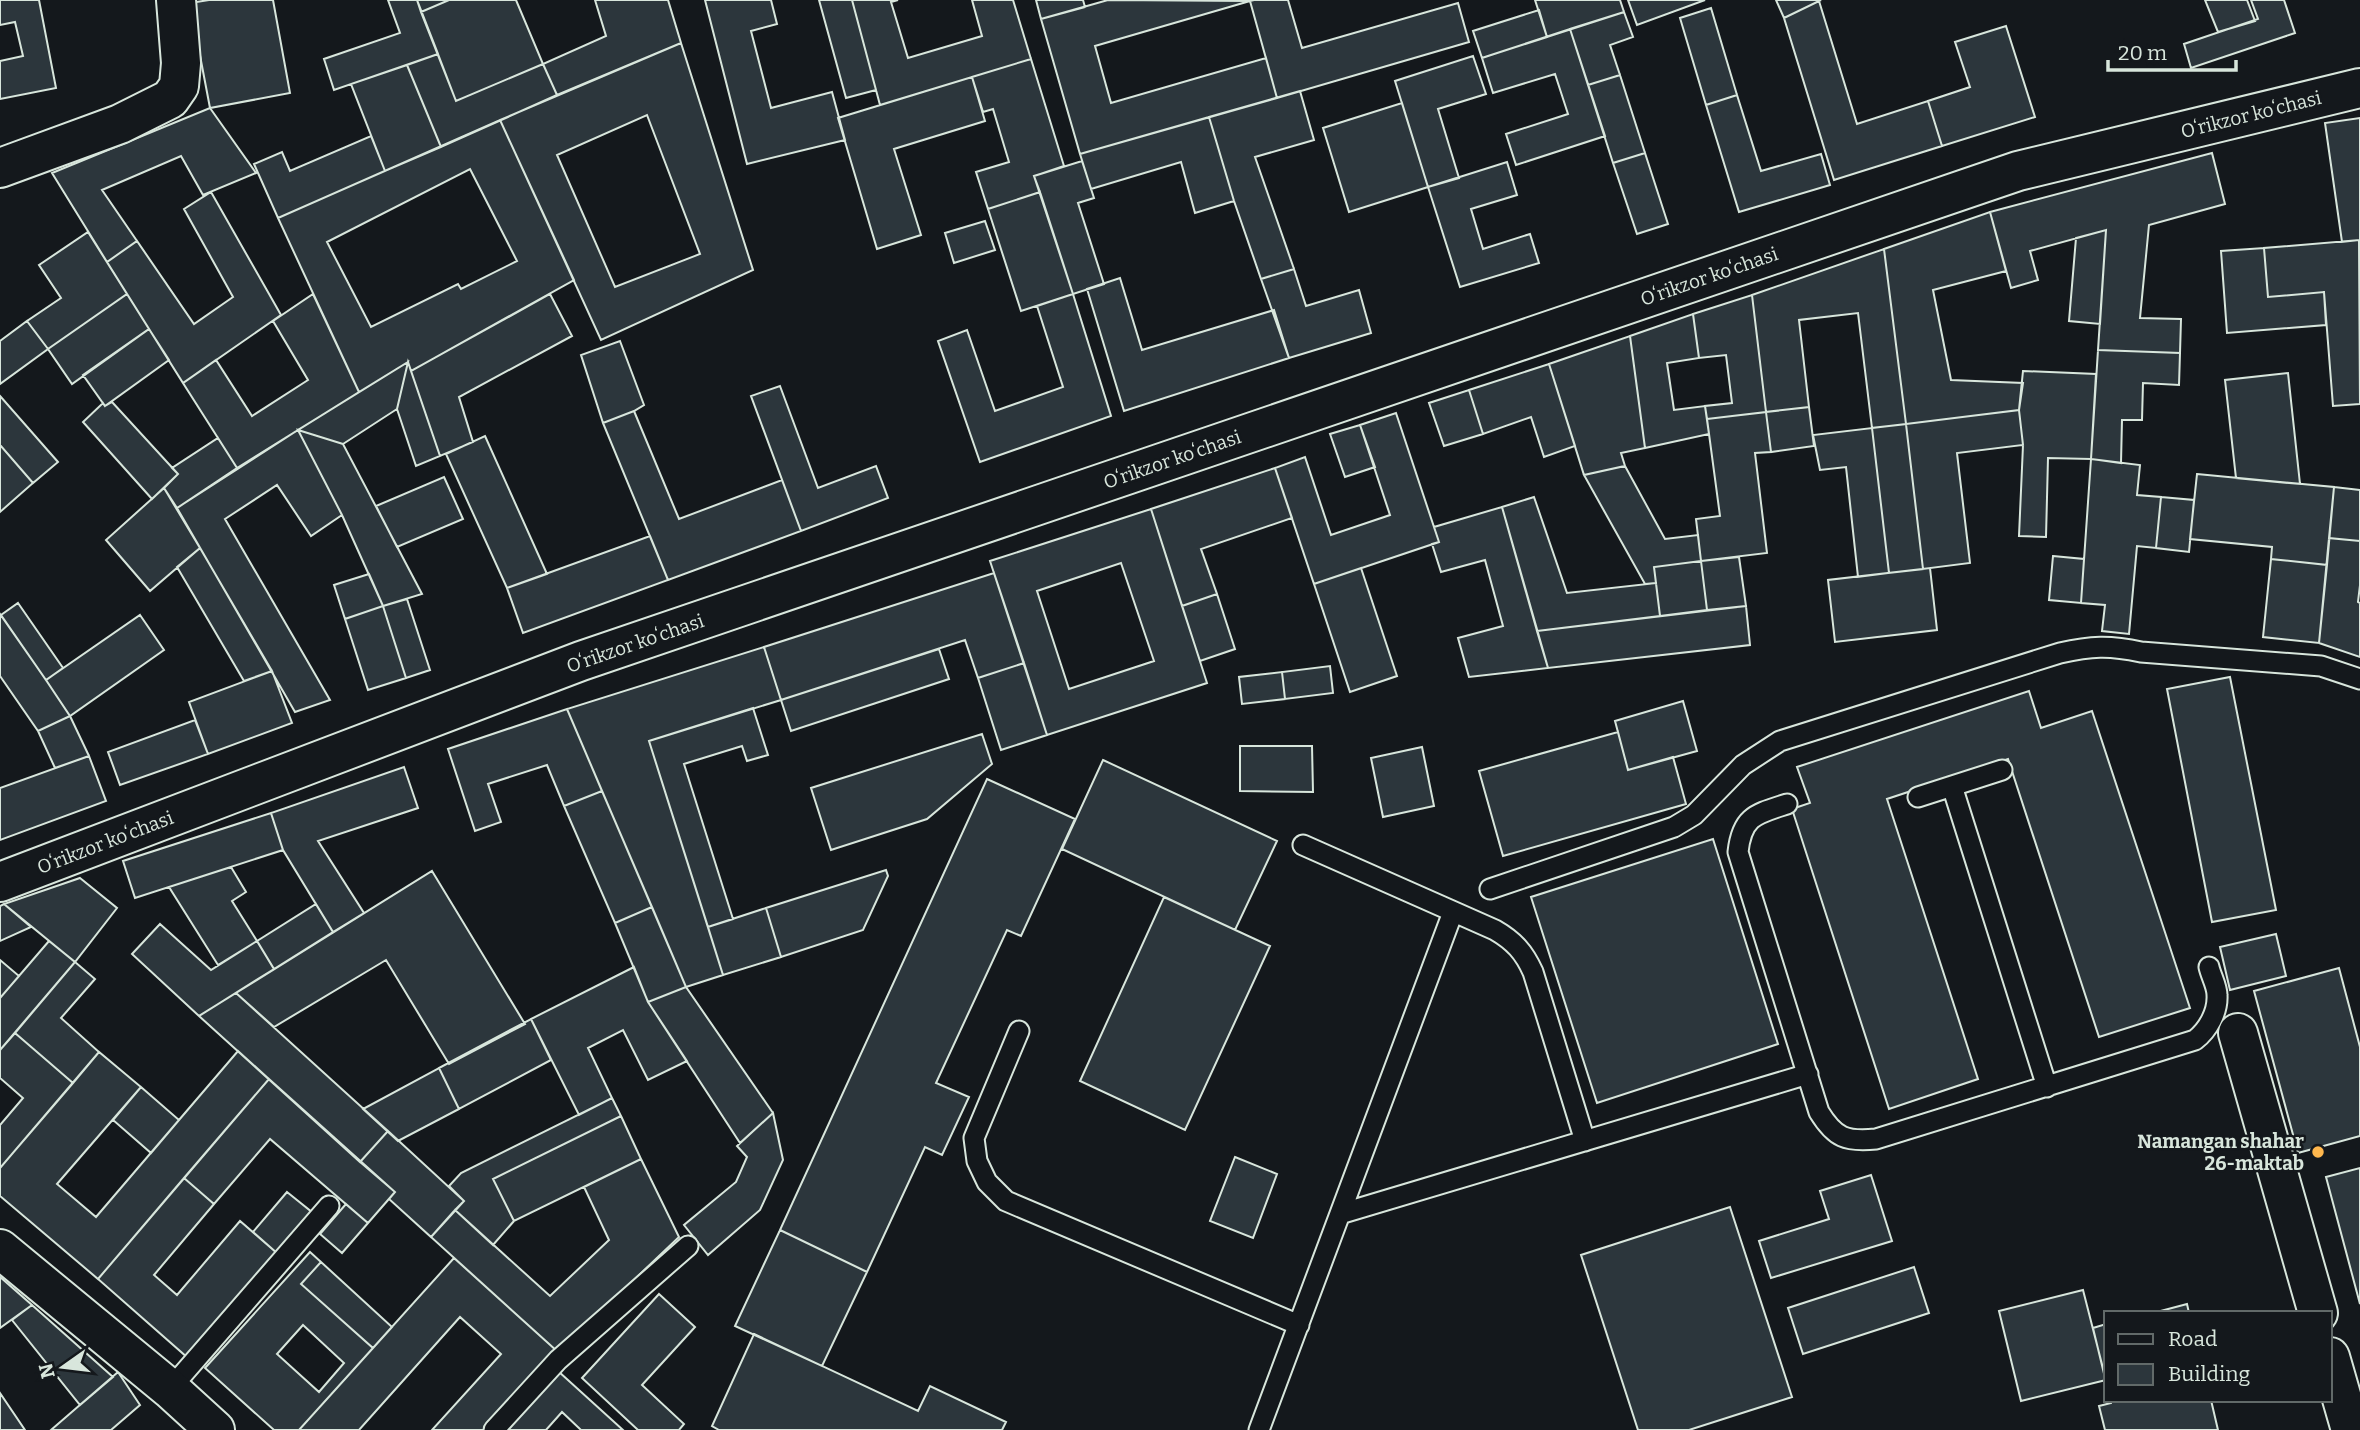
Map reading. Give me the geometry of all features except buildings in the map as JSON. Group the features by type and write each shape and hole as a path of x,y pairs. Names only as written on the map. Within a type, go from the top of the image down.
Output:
{"main road":[{"path":"0,168 120,124 170,99 179,86 181,63 176,0"},
{"name":"Oʻrikzor koʻchasi","path":"0,881 581,661 2018,171 2360,88"},
{"path":"2238,1033 2317,1311"},
{"path":"0,1249 170,1389 215,1430"},
{"path":"2332,1364 2351,1430"}],"lane":[{"path":"1490,889 1674,827 1694,815 1743,765 1780,741 2088,646 2113,646 2141,652 2321,666 2360,679"},
{"path":"1918,797 2002,770"},
{"path":"1952,786 2047,1087"},
{"path":"1787,804 1756,814 1746,823 1738,852 1819,1112 1828,1127 1841,1137 1855,1141 1876,1139 2195,1040 2206,1031 2213,1016 2217,995 2209,967"},
{"path":"1303,845 1509,938 1524,953 1533,972 1585,1141"},
{"path":"1259,1430 1453,912"},
{"path":"1019,1031 974,1138 977,1161 987,1182 996,1192 1006,1201 1298,1325"},
{"path":"1340,1214 1808,1074"},
{"path":"170,1389 328,1206"},
{"path":"494,1430 558,1360 688,1246"}],"place":[{"name":"Namangan shahar 26-maktab","path":"2318,1152"}]}
